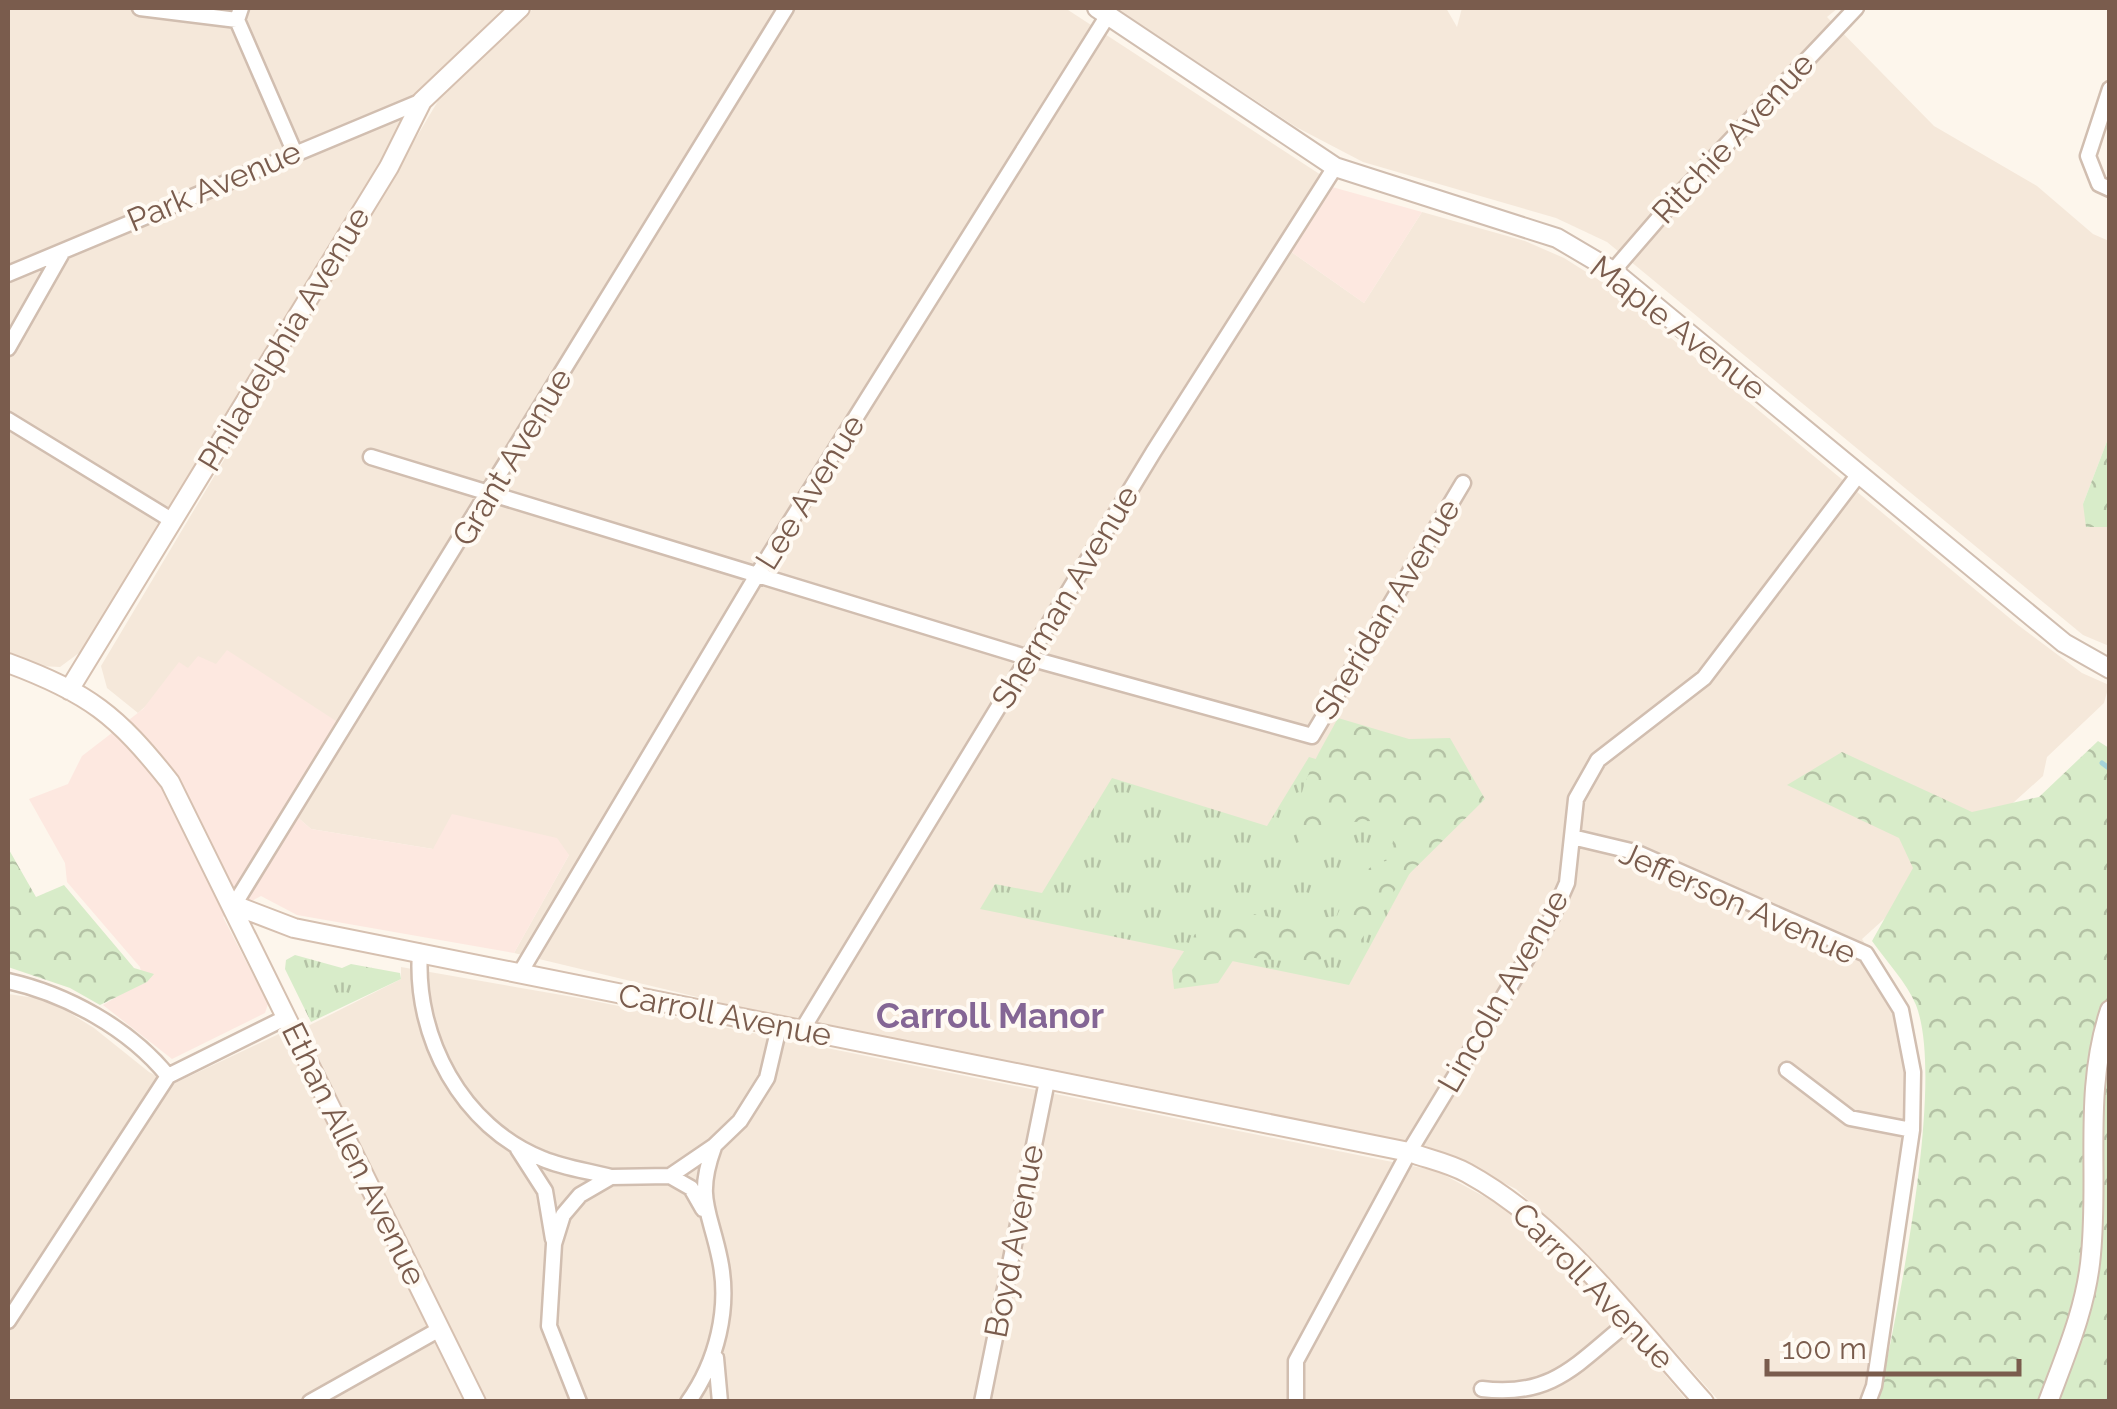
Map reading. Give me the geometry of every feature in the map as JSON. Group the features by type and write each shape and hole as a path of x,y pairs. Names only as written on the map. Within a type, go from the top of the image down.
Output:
{"main road":[{"name":"Philadelphia Avenue","path":"70,690 389,167 422,101 520,8"},
{"name":"Maple Avenue","path":"1103,11 1335,167 1557,238 1613,271 2064,643 2110,669"},
{"path":"8,664 100,704 130,730 170,782 234,905"},
{"name":"Carroll Avenue","path":"234,905 294,928 1409,1152 1463,1171 1513,1202 1632,1320 1704,1402"},
{"name":"Ethan Allen Avenue","path":"234,905 476,1402"},
{"path":"2048,1402 2079,1319 2092,1254 2094,1080 2110,1010"}],"street":[{"path":"140,8 239,14 294,152"},
{"name":"Grant Avenue","path":"234,905 786,8"},
{"name":"Ritchie Avenue","path":"1613,271 1676,197 1856,8"},
{"name":"Lee Avenue","path":"520,973 757,575 1103,11"},
{"path":"2110,88 2088,156 2099,184 2110,189"},
{"name":"Park Avenue","path":"8,274 422,101"},
{"name":"Sherman Avenue","path":"802,1030 1154,451 1335,167"},
{"path":"8,348 63,250"},
{"path":"8,420 172,520"},
{"path":"370,456 488,496 1028,658"},
{"name":"Lincoln Avenue","path":"1296,1402 1296,1360 1409,1152 1552,918 1566,883 1576,798 1598,760 1704,678 1859,474"},
{"name":"Sheridan Avenue","path":"1028,658 1312,736 1463,482"},
{"name":"Jefferson Avenue","path":"1572,837 1635,852 1866,954 1902,1010 1913,1072 1912,1130 1874,1386 1868,1402"},
{"path":"420,952 417,991 424,1023 448,1073 473,1111 514,1144 544,1160 611,1177 670,1176 691,1188 708,1218"},
{"path":"8,981 47,990 83,1008 157,1062 168,1076"},
{"path":"8,1321 168,1076 287,1017"},
{"path":"670,1176 714,1146 740,1121 768,1078 779,1027"},
{"path":"1786,1070 1850,1118 1912,1130"},
{"name":"Boyd Avenue","path":"982,1402 1047,1081"},
{"path":"514,1144 545,1191 554,1244 549,1326 579,1401"},
{"path":"714,1146 702,1181 721,1262 722,1306 716,1348 720,1402"},
{"path":"554,1244 563,1215 580,1195 611,1177"},
{"path":"1482,1388 1514,1393 1547,1386 1632,1320"},
{"path":"310,1402 440,1329"},
{"path":"688,1402 703,1381 716,1348"}],"shaded area":[{"path":"8,8 511,8 429,86 87,647 60,667 40,666 8,654"},
{"path":"534,8 1065,8 1321,175 1275,251 1286,259 1290,251 1364,303 1422,212 1525,241 1564,258 1607,285 2018,625 2082,673 2109,685 2104,703 2047,757 2043,776 1862,939 1902,1003 1920,1082 1869,1401 1720,1402 1596,1263 1516,1189 1435,1149 827,1028 514,953 569,855 433,849 311,829 287,808 216,664 188,668 138,713 107,688 101,666 438,101"},
{"path":"1115,8 1446,8 1457,27 1462,8 1838,8 1827,17 1934,126 2037,186 2093,234 2109,241 2109,436 2083,504 2109,526 2109,646 2083,635 1607,242 1556,218 1363,162 1296,127"},
{"path":"1332,187 1422,212 1364,303 1290,251"},
{"path":"227,650 339,723 287,808 311,829 433,849 452,814 557,838 569,855 514,953 297,915 261,896 223,917 268,1004 265,1013 172,1059 103,1005 143,981 140,967 67,882 65,863 29,799 68,784 82,756 143,709 179,662 188,668 198,656 216,664"},
{"path":"401,967 579,998 1437,1171 1511,1211 1585,1280 1687,1401 486,1401 304,1028 401,979"},
{"path":"8,994 49,1000 94,1028 149,1072 173,1084 283,1032 466,1401 8,1401"}],"green space":[{"path":"2109,436 2109,527 2086,527 2083,504"},
{"path":"1338,718 1409,739 1450,738 1485,799 1399,884 1352,953 1302,963 1236,956 1218,983 1174,989 1172,970 1195,934 1247,913 1293,921 1337,916 1356,880 1369,868 1389,860 1393,841 1387,820 1354,822 1303,850 1298,815 1305,782"},
{"path":"2098,741 2109,748 2109,1401 1879,1401 1915,1200 1925,1088 1924,1041 1916,1005 1872,941 1913,868 1899,838 1787,785 1842,752 1972,812 2039,797"},
{"path":"1309,757 1450,799 1349,985 980,909 995,884 1042,893 1112,778 1267,826"},
{"path":"8,848 36,897 64,885 134,968 154,974 147,982 100,1005 70,988 8,967"},
{"path":"295,955 342,968 351,964 400,973 401,979 311,1022 285,969 286,960"}],"waterway":[{"path":"2102,763 2110,769"},
{"path":"2108,1402 2110,1397"}],"district":[{"name":"Carroll Manor","path":"990,1016"}]}
